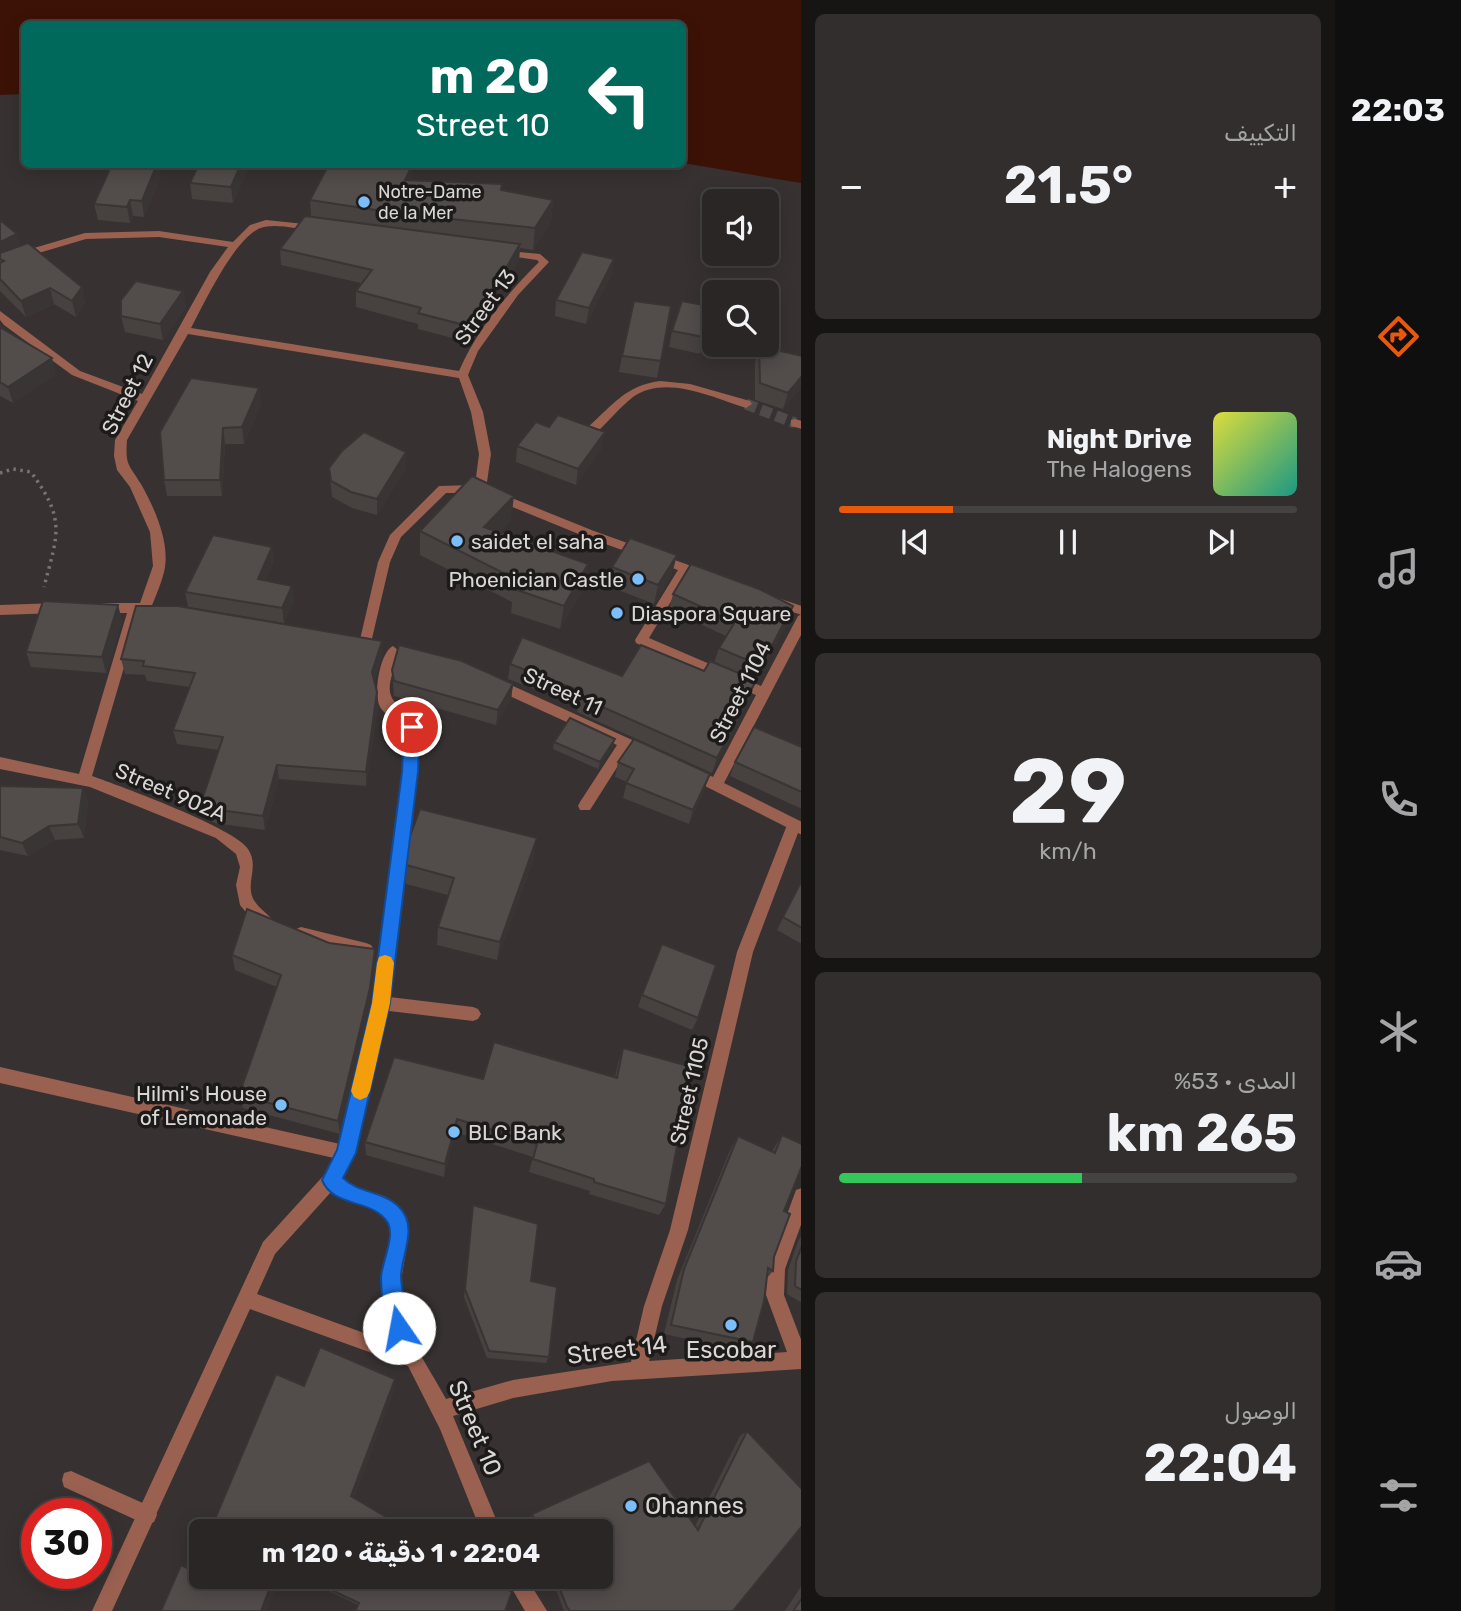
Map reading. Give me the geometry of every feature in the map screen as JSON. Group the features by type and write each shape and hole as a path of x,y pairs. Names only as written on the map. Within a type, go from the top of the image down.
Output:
{"street":[{"name":"Street 12","path":"84,780 159,566 156,531 135,485 123,470 121,440 185,331 215,272 235,245 253,227 266,223 279,222 322,229"},
{"path":"0,266 85,236 159,234 235,245"},
{"name":"Street 13","path":"480,489 485,454 477,412 463,375 473,351 514,292 544,262 540,257 488,250"},
{"path":"0,314 4,325 76,373 144,399"},
{"path":"185,331 463,375"},
{"path":"593,429 633,392 650,385 674,384 746,404"},
{"path":"411,656 358,643 384,562 396,535 443,489 480,489 590,534 720,581"},
{"path":"685,568 641,640 762,692"},
{"path":"766,598 801,611"},
{"path":"0,610 39,607 146,609"},
{"name":"Street 1104","path":"716,784 801,620"},
{"path":"102,1611 269,1248 331,1180 346,1153 381,1003 413,746 412,727 386,705 382,688 393,651"},
{"name":"Street 11","path":"478,675 660,758"},
{"path":"585,806 626,743"},
{"name":"Street 902A","path":"0,763 84,780 128,795 221,834 242,851 246,859 243,885 245,900 262,921 284,930 386,954"},
{"path":"682,769 797,827"},
{"name":"Street 1105","path":"638,1370 653,1306 679,1230 745,952 797,827"},
{"path":"381,1003 473,1014"},
{"path":"0,1075 346,1153"},
{"name":"Street 10","path":"331,1180 343,1191 376,1201 395,1216 400,1232 391,1273 392,1300 399,1328 441,1410 486,1519"},
{"path":"800,1360 775,1295 776,1269 801,1196"},
{"path":"246,1298 415,1360"},
{"name":"Street 14","path":"441,1410 513,1389 638,1370 800,1360"},
{"path":"71,1480 147,1515"},
{"path":"523,1589 537,1611"}],"path":[{"path":"0,473 13,469 32,472 49,495 60,524 39,607"}],"shaded area":[{"path":"0,0 801,0 801,183 686,164 686,21 21,21 21,94 0,95"}],"building":[{"path":"110,168 155,168 142,201 130,200 127,207 94,204"},
{"path":"197,168 239,168 231,187 190,183"},
{"path":"327,168 411,168 405,180 502,184 501,190 553,200 535,228 395,213 310,200"},
{"path":"305,216 520,244 472,327 418,313 421,308 356,291 372,270 280,249"},
{"path":"0,220 17,234 0,242"},
{"path":"28,243 82,287 72,301 50,288 21,301 0,279 0,263 4,261 0,259 0,253"},
{"path":"582,252 614,259 589,308 556,300"},
{"path":"136,281 183,291 160,324 121,316 121,300"},
{"path":"634,301 671,306 661,361 622,356"},
{"path":"682,301 702,305 702,337 672,331"},
{"path":"0,327 52,358 8,387 0,382"},
{"path":"779,351 801,356 801,377 788,393 760,383 759,357 779,357"},
{"path":"191,378 259,388 242,427 223,428 220,480 164,480 160,432"},
{"path":"558,415 605,432 578,469 517,446 536,422 549,427"},
{"path":"364,432 406,452 377,499 351,492 331,481 329,468 342,451"},
{"path":"472,476 514,496 484,527 588,564 564,606 514,589 519,581 420,531"},
{"path":"213,535 272,547 258,579 292,586 282,608 185,592"},
{"path":"630,538 677,555 658,585 612,567"},
{"path":"691,564 759,589 793,606 761,666 719,648 735,622 673,594"},
{"path":"43,601 118,605 102,657 26,652"},
{"path":"136,606 178,606 382,641 372,672 377,692 366,772 277,765 263,816 212,809 201,803 223,737 173,730 195,673 143,666 144,661 121,659"},
{"path":"522,637 622,676 641,645 704,671 710,661 753,679 752,682 755,683 734,718 737,720 717,758 580,697 583,692 510,664"},
{"path":"399,645 462,661 513,684 498,710 394,681 392,670"},
{"path":"570,718 615,739 600,762 554,742"},
{"path":"754,727 801,747 801,792 735,762"},
{"path":"634,739 710,774 693,810 626,783 634,769 618,762"},
{"path":"0,786 83,788 78,824 49,826 22,843 0,837"},
{"path":"420,809 537,838 500,942 438,927 454,878 406,865 409,839"},
{"path":"801,882 801,927 783,917"},
{"path":"247,909 329,943 375,949 370,988 338,1121 239,1095 281,975 232,955"},
{"path":"662,944 716,965 698,1018 642,995"},
{"path":"494,1042 617,1078 623,1048 692,1067 666,1204 594,1182 594,1179 533,1159 537,1144 457,1119 445,1164 365,1142 394,1057 483,1079"},
{"path":"782,1135 801,1144 801,1168 784,1211 790,1214 774,1257 773,1271 768,1268 764,1301 753,1342 671,1325 684,1269 738,1136 775,1153"},
{"path":"473,1205 538,1224 531,1281 557,1287 549,1357 489,1351 465,1289"},
{"path":"801,1248 801,1289 795,1286 796,1261"},
{"path":"320,1347 395,1379 351,1496 390,1519 215,1519 276,1374 304,1386"},
{"path":"747,1431 801,1488 801,1527 733,1611 570,1611 567,1607 560,1589 613,1589 613,1519 534,1519 532,1514 649,1461 698,1530"},
{"path":"181,1565 189,1569 189,1589 269,1589 261,1611 161,1611"},
{"path":"329,1589 507,1589 512,1592 505,1611 355,1611 359,1603"},
{"path":"801,1599 801,1611 793,1611"}],"tunnel":[{"path":"746,404 795,423"}],"slow traffic":[{"path":"360,1091 381,1003 385,963"}],"place":[{"name":"Notre-Dame de la Mer","path":"364,202"},
{"name":"saidet el saha","path":"457,541"},
{"name":"Phoenician Castle","path":"638,579"},
{"name":"Diaspora Square","path":"617,613"},
{"name":"Hilmi's House of Lemonade","path":"281,1105"},
{"name":"BLC Bank","path":"454,1132"},
{"name":"Escobar","path":"731,1325"},
{"name":"Ohannes","path":"631,1506"}],"route":[{"path":"399,1328 392,1300 391,1273 400,1232 395,1216 387,1207 343,1191 331,1180 346,1153 381,1003 413,746 412,727"}]}
